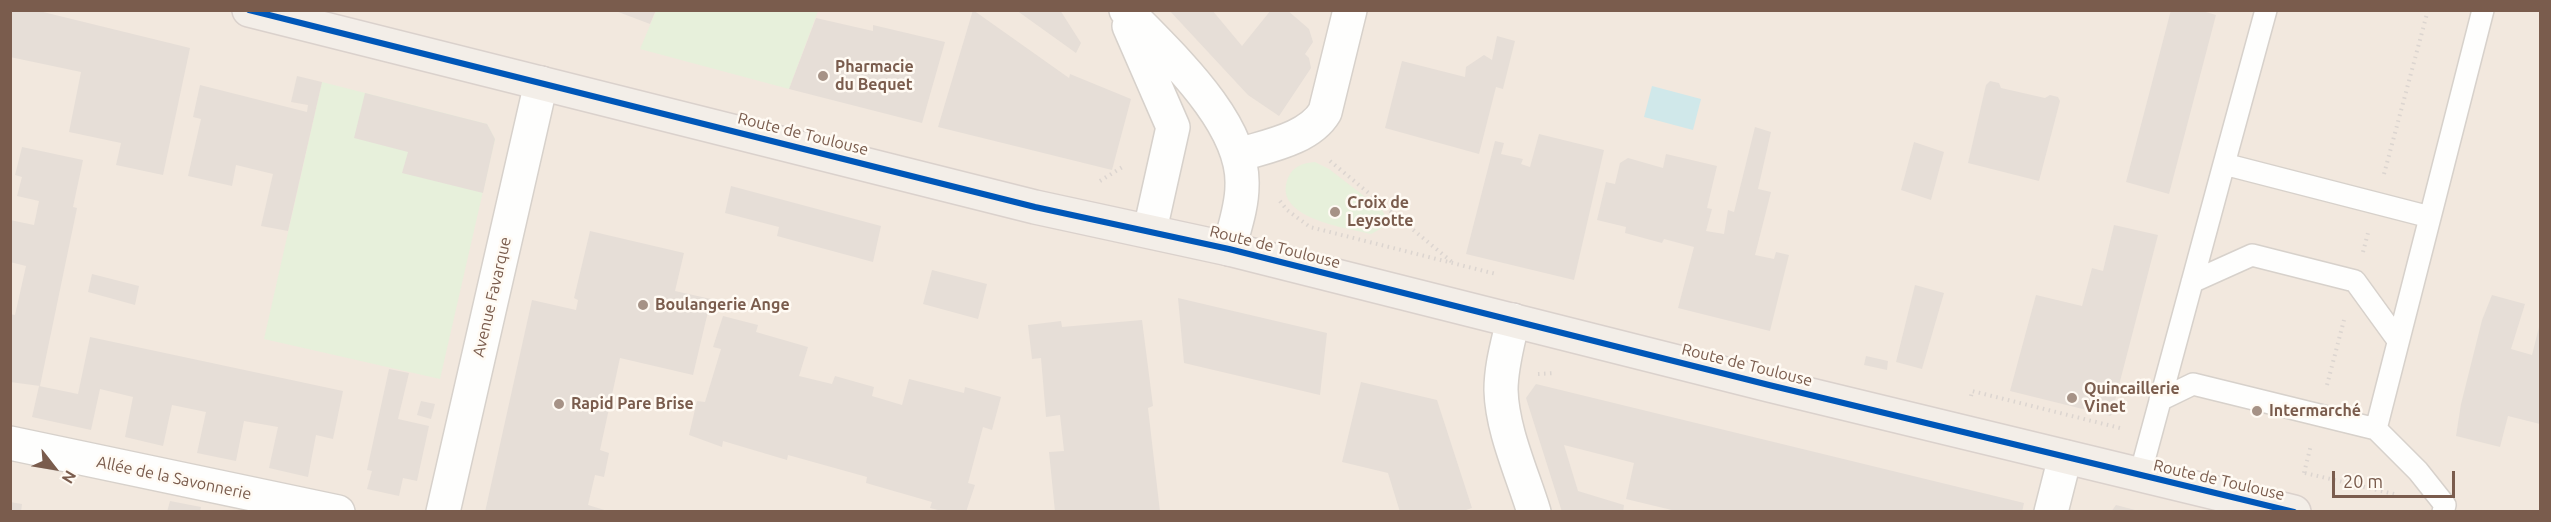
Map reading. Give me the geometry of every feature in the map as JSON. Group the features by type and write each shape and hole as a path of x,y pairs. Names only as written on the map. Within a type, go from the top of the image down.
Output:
{"main road":[{"name":"Route de Toulouse","path":"249,10 1035,207 1150,230 1229,249 2294,512"}],"street":[{"path":"1124,10 1202,90 1239,155 1242,186 1229,249"},
{"path":"1124,10 1173,128 1150,230"},
{"path":"1239,155 1282,141 1320,121 1325,112 1350,10"},
{"name":"Avenue Favarque","path":"443,512 541,83"},
{"path":"1173,128 1190,117 1200,115 1220,120"},
{"path":"1513,320 1502,369 1501,392 1507,422 1534,512"},
{"name":"Allée de la Savonnerie","path":"10,443 338,512"},
{"path":"2051,512 2065,457"}],"lane":[{"path":"2140,475 2266,10"},
{"path":"2376,429 2397,339 2483,10"},
{"path":"2224,164 2430,217"},
{"path":"2192,282 2252,255 2355,282 2397,339"},
{"path":"2160,400 2193,384 2376,429 2418,471 2445,505 2443,512"}],"path":[{"path":"2304,473 2427,10"},
{"path":"1323,157 1452,262"},
{"path":"1096,183 1132,160"},
{"path":"1276,193 1287,210 1310,227 1508,277"}],"shaded area":[{"path":"11,11 2540,11 2540,511 11,511"}],"green space":[{"path":"656,10 818,11 789,89 640,49"},
{"path":"322,82 487,124 495,139 440,379 264,339"},
{"path":"1315,162 1329,169 1382,210 1386,217 1382,228 1371,234 1330,224 1300,212 1290,203 1286,192 1290,174 1299,166"}],"water":[{"path":"1652,86 1701,99 1693,130 1644,117"}],"building":[{"path":"10,10 35,10 190,48 163,175 116,165 121,143 69,132 81,72 10,57"},
{"path":"613,10 656,10 650,24"},
{"path":"973,10 1069,78 1070,74 1131,99 1112,170 938,127"},
{"path":"1016,10 1060,10 1081,43 1076,53"},
{"path":"1169,10 1212,10 1242,46 1271,10 1287,10 1309,29 1313,42 1305,54 1309,58 1311,68 1279,116 1248,95"},
{"path":"2171,10 2199,10 2216,15 2169,194 2126,182"},
{"path":"816,18 873,31 873,25 945,42 922,123 789,89"},
{"path":"1497,36 1515,41 1503,89 1496,87 1479,154 1385,128 1402,61 1465,77 1466,67 1484,55 1492,60"},
{"path":"297,76 322,82 288,231 261,226 273,174 236,165 232,186 188,176 201,119 193,117 200,85 307,112 308,105 291,102"},
{"path":"1990,81 1999,83 2001,88 2045,98 2050,95 2058,97 2060,101 2039,181 1968,163 1986,85"},
{"path":"365,93 487,124 495,139 483,193 402,173 408,152 354,138"},
{"path":"1755,127 1771,132 1758,189 1771,192 1755,255 1774,259 1776,252 1789,255 1770,331 1678,308 1694,247 1664,239 1662,243 1625,233 1626,227 1597,220 1606,182 1615,184 1620,163 1628,158 1663,168 1666,154 1717,166 1707,208 1712,209 1706,231 1724,234 1728,210 1734,212"},
{"path":"1539,134 1604,150 1574,280 1466,254 1495,141 1504,143 1501,154 1523,159 1521,164 1530,167"},
{"path":"1914,142 1944,152 1931,200 1901,190"},
{"path":"22,147 83,160 73,207 77,208 40,386 10,382 10,314 15,315 26,266 10,262 10,220 34,225 39,201 17,196 22,177 15,175"},
{"path":"731,186 881,226 873,262 777,236 779,227 725,213"},
{"path":"2114,225 2158,235 2111,416 2010,391 2036,295 2082,306 2092,268 2103,271"},
{"path":"590,231 684,253 675,291 711,299 693,375 620,358 600,450 609,453 604,477 595,475 588,505 611,512 485,512 532,300 576,310 578,300 574,298"},
{"path":"932,270 987,284 978,319 923,304"},
{"path":"92,274 139,286 135,305 88,292"},
{"path":"1915,285 1944,293 1922,369 1896,362"},
{"path":"2492,295 2525,304 2511,349 2532,355 2540,323 2540,424 2508,416 2500,447 2456,436 2461,404 2482,320"},
{"path":"1178,298 1327,333 1320,395 1184,363"},
{"path":"723,316 758,325 756,332 808,347 799,376 832,384 835,376 874,387 872,396 902,405 909,379 964,393 965,387 1001,397 992,430 983,427 968,483 975,485 966,512 946,512 930,508 932,502 866,483 867,477 788,455 787,460 723,441 722,447 689,435 697,401 705,402 721,349 713,347"},
{"path":"1142,320 1153,406 1148,408 1160,512 1055,512 1049,452 1064,451 1060,415 1046,417 1041,358 1032,359 1028,325 1061,321 1062,327"},
{"path":"90,337 343,391 333,439 316,435 308,477 269,468 278,427 244,421 236,461 197,453 206,412 172,405 163,446 125,437 133,397 100,389 91,430 32,417 39,386 78,394"},
{"path":"1866,356 1888,361 1887,370 1864,365"},
{"path":"389,369 409,373 398,419 429,426 417,481 403,478 399,496 367,489 372,471 367,470"},
{"path":"1361,382 1437,400 1472,508 1460,512 1400,512 1388,473 1342,462"},
{"path":"1536,384 2024,503 2022,512 1680,512 1626,499 1634,463 1564,445 1578,491 1624,505 1623,512 1562,512 1526,398"},
{"path":"421,401 435,404 431,419 417,415"},
{"path":"170,501 201,507 200,512 167,512"},
{"path":"10,502 22,504 21,512 10,512"},
{"path":"2116,505 2139,511 2139,512 2111,512"}],"cycle path":[{"path":"249,10 1035,207 1229,249 1769,385 2294,512"}],"place":[{"name":"Pharmacie du Bequet","path":"823,76"},
{"name":"Croix de Leysotte","path":"1335,212"},
{"name":"Boulangerie Ange","path":"643,305"},
{"name":"Quincaillerie Vinet","path":"2072,398"},
{"name":"Rapid Pare Brise","path":"559,404"},
{"name":"Intermarché","path":"2257,411"}]}
